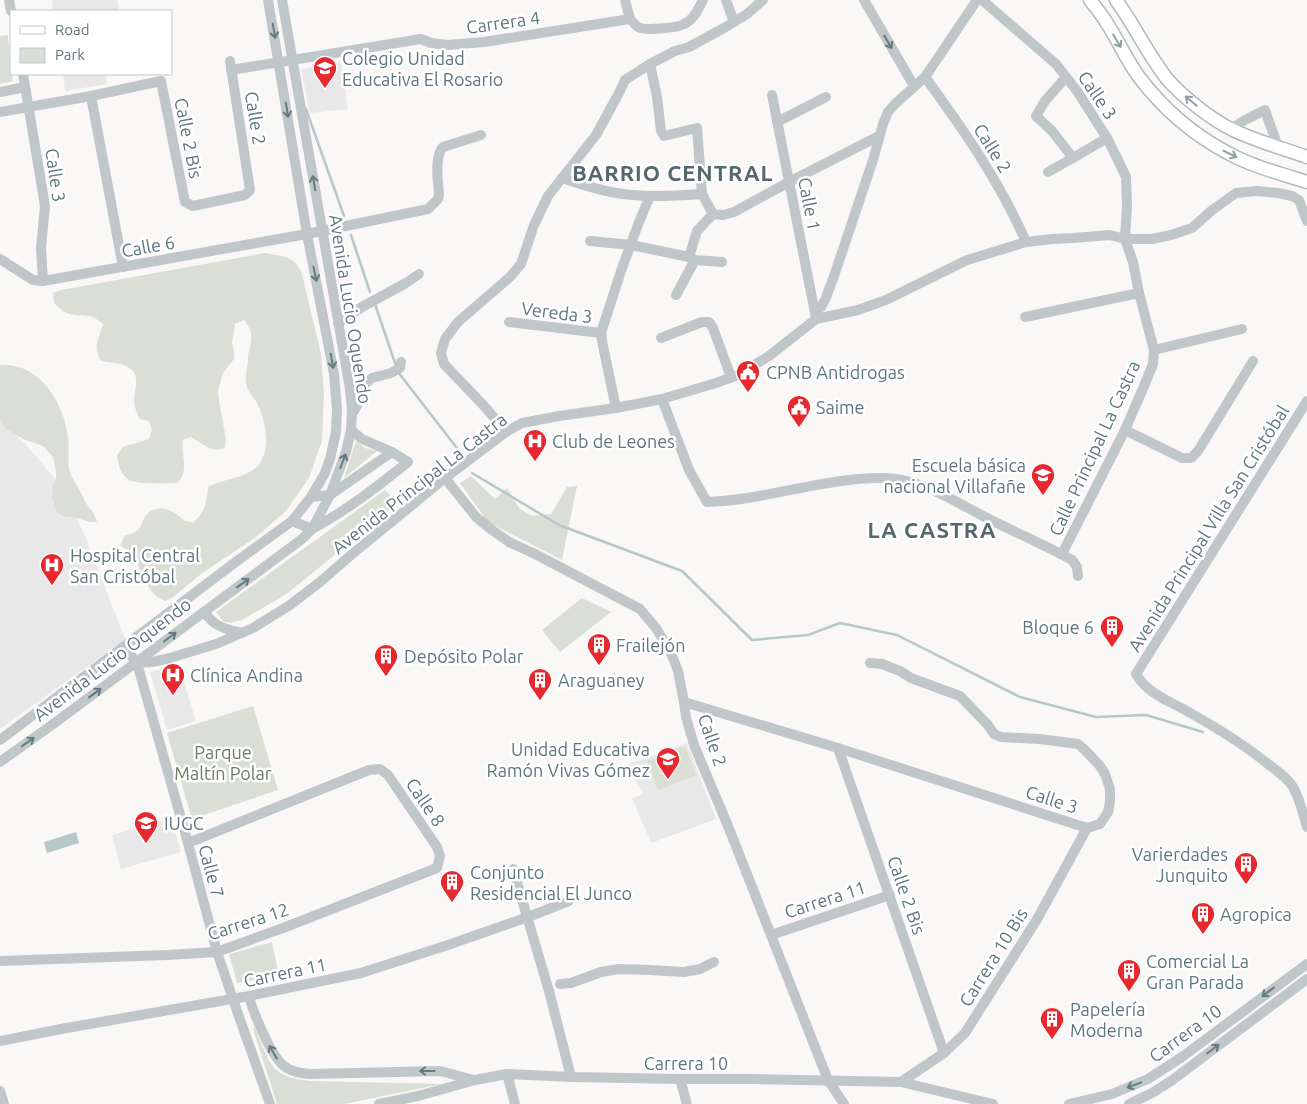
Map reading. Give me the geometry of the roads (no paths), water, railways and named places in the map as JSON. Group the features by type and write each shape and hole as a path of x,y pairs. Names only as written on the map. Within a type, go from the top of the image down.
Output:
{"main road":[{"path":"1090,0 1108,25 1138,75 1157,100 1174,117 1193,132 1229,154 1307,182"},
{"path":"1116,0 1146,49 1169,80 1198,107 1231,129 1307,157"}],"street":[{"name":"Avenida Lucio Oquendo","path":"0,740 292,521 311,497 325,473 336,432 337,409 334,374 307,234 268,0"},
{"name":"Avenida Lucio Oquendo","path":"0,762 291,548 312,529 330,495 346,452 351,430 352,414 350,388 282,0"},
{"path":"625,0 630,19 638,27 647,30 684,25 695,16 703,0"},
{"path":"726,0 734,22"},
{"path":"506,432 444,364 441,354 445,340 458,322 510,277 521,264 534,225 548,196 596,135 625,80 650,64 702,40 734,22 763,0"},
{"path":"864,0 914,86"},
{"path":"816,316 825,300 834,276 873,160 882,124 888,112 925,77 977,1"},
{"name":"Calle 3","path":"977,1 1056,64 1077,91 1107,138 1126,177 1125,239"},
{"name":"Carrera 4","path":"231,65 279,62 421,38 431,43 448,45 484,42 630,19"},
{"path":"650,64 657,97 660,131 664,136 697,128 702,194 713,214"},
{"name":"Calle 2","path":"185,202 193,206 245,195 250,190 231,65"},
{"name":"Calle 3","path":"23,75 45,206 41,248 44,281"},
{"name":"Calle 2","path":"925,77 968,137 988,169 1006,200 1026,242"},
{"path":"1066,77 1045,101 1036,116 1052,130 1073,158"},
{"name":"Calle 2 Bis","path":"90,96 161,81 185,202"},
{"path":"0,92 25,86"},
{"name":"Calle 1","path":"772,95 816,316"},
{"path":"0,112 90,96 122,267"},
{"path":"777,122 826,97"},
{"path":"1231,129 1265,110 1278,147"},
{"name":"Calle 6","path":"44,281 307,234 428,209 438,199 438,156 440,150 443,147 481,135"},
{"path":"713,214 723,215 734,212 879,136"},
{"path":"1048,172 1107,138"},
{"path":"562,178 625,195 702,194"},
{"name":"Avenida Principal La Castra","path":"136,663 170,658 216,644 242,634 290,605 445,478 506,432 522,423 662,399 716,383 738,375 768,356 816,316 858,310 886,300 967,260 1026,242 1110,235 1125,239 1152,239 1171,235 1192,228 1236,193 1257,191 1292,196 1299,200 1307,221"},
{"path":"616,408 601,333 611,299 650,196"},
{"path":"676,295 692,258 697,231 713,214"},
{"name":"Calle Principal La Castra","path":"1062,554 1125,430 1153,364 1154,350 1133,262 1125,239"},
{"path":"590,241 631,245 692,258 722,262"},
{"path":"0,259 33,280 44,281"},
{"path":"338,323 362,306 420,274"},
{"path":"1025,317 1139,293"},
{"name":"Vereda 3","path":"509,322 601,333"},
{"path":"661,338 702,322 708,322 713,328 731,377"},
{"path":"1154,350 1242,330"},
{"path":"1125,430 1182,458 1191,458 1198,450 1253,361"},
{"path":"352,414 362,399 366,383 372,378 391,373 400,368 401,362"},
{"name":"Calle Principal La Castra","path":"662,399 690,470 707,502 731,500 839,482 883,478 898,479 917,483 949,497 982,516 1062,554 1072,560 1078,567 1078,576"},
{"name":"Avenida Principal Villa San Cristóbal","path":"1307,402 1136,674 1141,683 1157,696 1205,721 1248,748 1287,779 1294,788 1307,827"},
{"path":"292,521 312,529 328,521 408,462 392,452 362,439 351,430"},
{"path":"311,497 330,495 392,452"},
{"name":"Calle 2","path":"445,478 476,517 492,530 509,542 640,608 656,628 671,652 678,671 686,717 694,745 828,1080 844,1104"},
{"path":"204,612 210,620 220,627 242,634"},
{"name":"Calle 7","path":"124,647 136,663 217,952 270,1104"},
{"name":"Calle 3","path":"684,702 838,748 1087,828 1100,824 1108,812 1110,790 1105,774 1100,766 1078,744 1001,737 994,734 988,725 960,696 911,678 900,671 882,664 870,663"},
{"name":"Calle 2 Bis","path":"838,748 944,1053"},
{"name":"Calle 8","path":"188,843 369,770 380,769 388,775 437,847 440,856 437,868"},
{"name":"Carrera 10 Bis","path":"901,1082 944,1053 965,1033 1036,921 1087,828"},
{"name":"Carrera 12","path":"0,961 217,952 437,868"},
{"path":"512,869 549,991 571,1077"},
{"name":"Carrera 11","path":"771,935 890,895"},
{"name":"Carrera 11","path":"0,1041 249,996 361,973 448,945 569,901"},
{"path":"560,984 571,983 601,972 619,969 684,972 700,969 714,962"},
{"name":"Carrera 10","path":"1069,1104 1112,1094 1148,1079 1182,1057 1307,964"},
{"name":"Carrera 10","path":"1129,1104 1171,1081 1307,979"},
{"path":"249,996 259,1023 277,1058 284,1067 295,1072 310,1074 440,1072 475,1080"},
{"path":"1182,1057 1188,1068"},
{"path":"507,1074 515,1104"},
{"name":"Carrera 10","path":"380,1104 418,1096 475,1080 507,1074 571,1077 901,1082 993,1104"},
{"path":"680,1079 687,1104"},
{"path":"0,1091 4,1104"},
{"path":"1112,1094 1115,1104"}],"waterway":[{"path":"306,109 344,216"},
{"path":"351,235 370,292"},
{"path":"375,304 396,366"},
{"path":"398,372 460,452"},
{"path":"472,473 559,525 682,571 752,640 808,635 840,623 897,635 1020,697 1096,717 1146,715 1203,732"}],"place":[{"name":"Colegio Unidad Educativa El Rosario","path":"325,89"},
{"name":"CPNB Antidrogas","path":"748,393"},
{"name":"Saime","path":"799,428"},
{"name":"Club de Leones","path":"535,462"},
{"name":"Escuela básica nacional Villafañe","path":"1043,496"},
{"name":"Hospital Central San Cristóbal","path":"52,586"},
{"name":"Bloque 6","path":"1112,648"},
{"name":"Frailejón","path":"599,666"},
{"name":"Depósito Polar","path":"386,677"},
{"name":"Clínica Andina","path":"173,696"},
{"name":"Araguaney","path":"540,701"},
{"name":"Unidad Educativa Ramón Vivas Gómez","path":"668,780"},
{"name":"IUGC","path":"146,844"},
{"name":"Varierdades Junquito","path":"1246,885"},
{"name":"Conjunto Residencial El Junco","path":"452,903"},
{"name":"Agropica","path":"1203,935"},
{"name":"Comercial La Gran Parada","path":"1129,992"},
{"name":"Papelería Moderna","path":"1052,1040"}],"district":[{"name":"BARRIO CENTRAL","path":"673,172"},
{"name":"LA CASTRA","path":"932,529"}],"park label":[{"name":"Parque Maltín Polar","path":"223,762"}]}
